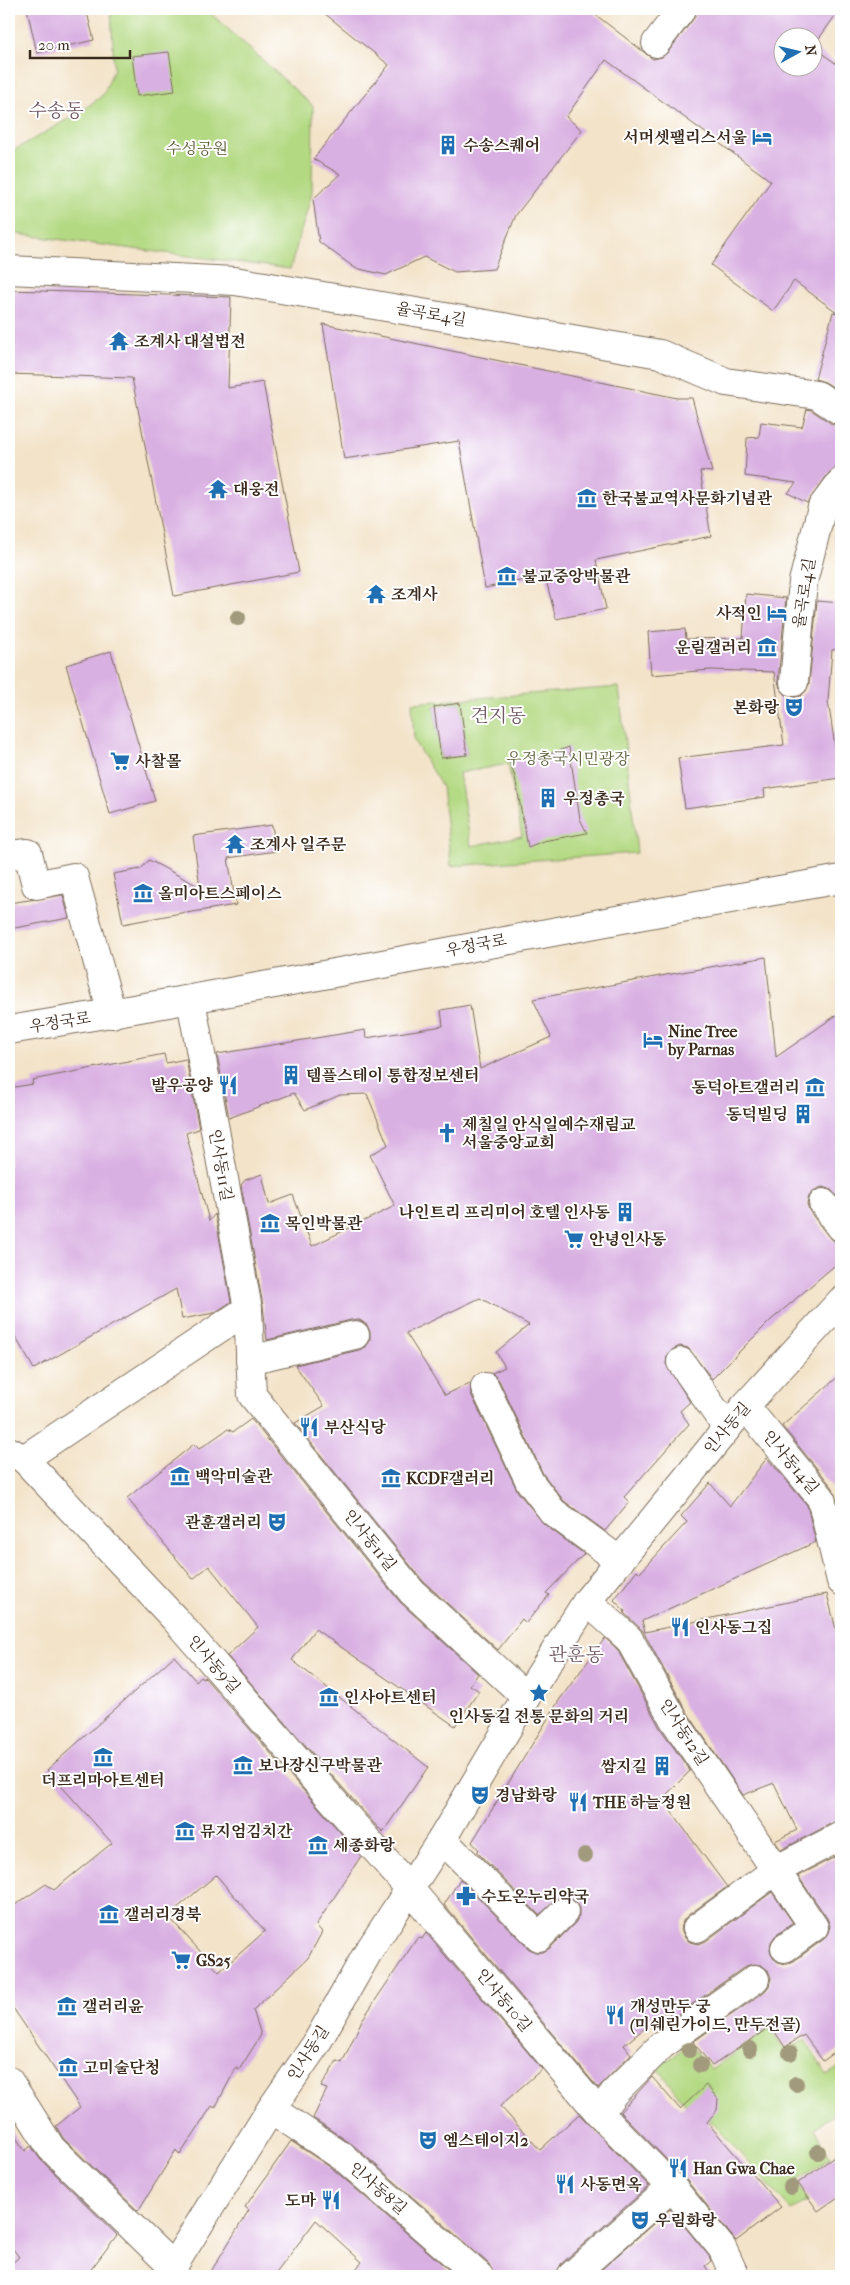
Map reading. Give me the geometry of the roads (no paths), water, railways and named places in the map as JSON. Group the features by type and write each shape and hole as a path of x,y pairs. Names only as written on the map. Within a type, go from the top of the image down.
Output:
{"street":[{"path":"656,43 682,9"},
{"name":"율곡로4길","path":"9,270 236,281 660,354 726,382 817,395 841,411"},
{"name":"율곡로4길","path":"794,682 802,582 822,507 841,482"},
{"name":"우정국로","path":"9,855 28,853 36,885 74,877 112,1014"},
{"name":"우정국로","path":"9,1030 191,1000 671,909 841,879"},
{"name":"인사동11길","path":"191,1000 248,1310 252,1395 412,1592 526,1697"},
{"path":"823,1203 841,1226"},
{"name":"인사동길","path":"9,2081 51,2148 170,2272 271,2109 316,2044 367,1954 442,1839 526,1697 587,1601 745,1406 841,1301"},
{"path":"16,1455 248,1310"},
{"path":"250,1360 355,1335"},
{"path":"681,1362 728,1428"},
{"path":"485,1387 530,1482 553,1512 620,1560"},
{"name":"인사동14길","path":"745,1406 821,1498 841,1580"},
{"name":"인사동9길","path":"16,1455 174,1618 409,1888"},
{"name":"인사동12길","path":"587,1601 629,1639 674,1720 814,1927 785,1948"},
{"path":"697,1928 776,1870 841,1836"},
{"path":"442,1839 539,1937 564,1912"},
{"name":"인사동10길","path":"409,1888 599,2113 672,2187 722,2248 735,2276"},
{"path":"599,2113 614,2093 662,2045 755,1979"},
{"name":"인사동8길","path":"271,2109 343,2157 478,2276"},
{"path":"571,2276 672,2187"}],"place":[{"name":"서머셋팰리스서울","path":"762,137"},
{"name":"수송스퀘어","path":"448,145"},
{"name":"조계사 대설법전","path":"119,341"},
{"name":"대웅전","path":"218,489"},
{"name":"한국불교역사문화기념관","path":"587,498"},
{"name":"불교중앙박물관","path":"507,576"},
{"name":"조계사","path":"376,594"},
{"name":"사적인","path":"777,613"},
{"name":"운림갤러리","path":"767,647"},
{"name":"본화랑","path":"794,707"},
{"name":"사찰몰","path":"120,761"},
{"name":"우정총국","path":"548,798"},
{"name":"조계사 일주문","path":"235,844"},
{"name":"올미아트스페이스","path":"143,893"},
{"name":"Nine Tree by Parnas","path":"653,1040"},
{"name":"템플스테이 통합정보센터","path":"291,1075"},
{"name":"발우공양","path":"228,1085"},
{"name":"동덕아트갤러리","path":"815,1087"},
{"name":"동덕빌딩","path":"803,1114"},
{"name":"제칠일 안식일예수재림교 서울중앙교회","path":"447,1133"},
{"name":"나인트리 프리미어 호텔 인사동","path":"625,1212"},
{"name":"목인박물관","path":"270,1223"},
{"name":"안녕인사동","path":"574,1239"},
{"name":"부산식당","path":"309,1427"},
{"name":"백악미술관","path":"180,1476"},
{"name":"KCDF갤러리","path":"391,1478"},
{"name":"관훈갤러리","path":"277,1522"},
{"name":"인사동그집","path":"680,1627"},
{"name":"인사동길 전통 문화의 거리","path":"539,1693"},
{"name":"인사아트센터","path":"329,1697"},
{"name":"더프리마아트센터","path":"103,1757"},
{"name":"보나장신구박물관","path":"243,1765"},
{"name":"쌈지길","path":"662,1766"},
{"name":"경남화랑","path":"480,1795"},
{"name":"THE 하늘정원","path":"578,1802"},
{"name":"뮤지엄김치간","path":"185,1831"},
{"name":"세종화랑","path":"318,1845"},
{"name":"수도온누리약국","path":"466,1896"},
{"name":"갤러리경북","path":"109,1914"},
{"name":"GS25","path":"181,1960"},
{"name":"갤러리윤","path":"67,2006"},
{"name":"개성만두 궁 (미쉐린가이드, 만두전골)","path":"615,2015"},
{"name":"고미술단청","path":"68,2067"},
{"name":"엠스테이지2","path":"428,2140"},
{"name":"Han Gwa Chae","path":"678,2168"},
{"name":"사동면옥","path":"565,2184"},
{"name":"도마","path":"331,2200"},
{"name":"우림화랑","path":"640,2220"}],"district":[{"name":"수송동","path":"56,111"},
{"name":"견지동","path":"498,716"},
{"name":"관훈동","path":"576,1655"}],"park label":[{"name":"수성공원","path":"197,148"},
{"name":"우정총국시민광장","path":"568,758"}]}
